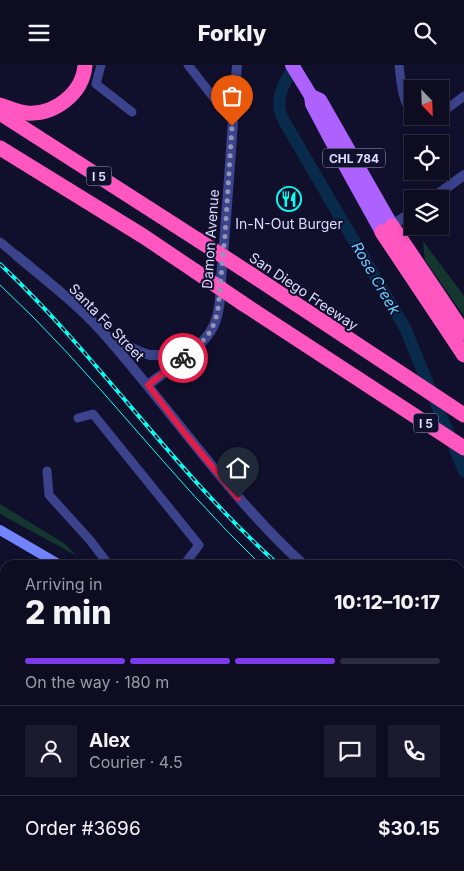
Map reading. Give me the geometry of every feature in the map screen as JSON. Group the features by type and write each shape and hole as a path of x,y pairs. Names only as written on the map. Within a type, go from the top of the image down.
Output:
{"highway":[{"path":"0,105 26,113 39,113 51,109 64,102 77,89 83,77 85,65"},
{"name":"San Diego Freeway","path":"0,113 198,239 464,415"},
{"name":"I 5","path":"0,148 143,236 464,448"},
{"path":"387,229 464,333"},
{"path":"387,229 464,355"}],"main road":[{"name":"CHL 784","path":"292,65 311,96 312,105 387,229"},
{"path":"0,530 51,560"}],"street":[{"path":"101,65 96,84 132,112"},
{"path":"188,65 221,107 234,109"},
{"name":"Damon Avenue","path":"148,385 207,337 215,322 218,309 237,65"},
{"path":"399,65 404,100"},
{"path":"449,107 464,96"},
{"path":"443,190 464,175"},
{"path":"387,229 404,217"},
{"name":"Santa Fe Street","path":"0,242 64,296 103,333 148,385 229,487 267,530 299,560"},
{"path":"103,333 140,352 150,355 187,355"},
{"path":"78,418 93,414 199,545 188,560"},
{"path":"47,471 48,495 90,539 105,560"}],"green space":[{"path":"423,241 464,296 464,316 425,260"},
{"path":"0,504 65,544 77,556 0,514"}],"waterway":[{"name":"Rose Creek","path":"295,65 281,93 279,105 282,117 405,328 464,471"}],"tram line":[{"path":"0,285 68,353 195,496 256,560"}],"railway":[{"path":"0,264 71,338 206,493 274,560"}],"way so far":[{"path":"183,358 207,337 213,328 218,309 232,126"}],"place":[{"name":"In-N-Out Burger","path":"289,199"}],"route":[{"path":"183,358 148,385 238,498"}]}
